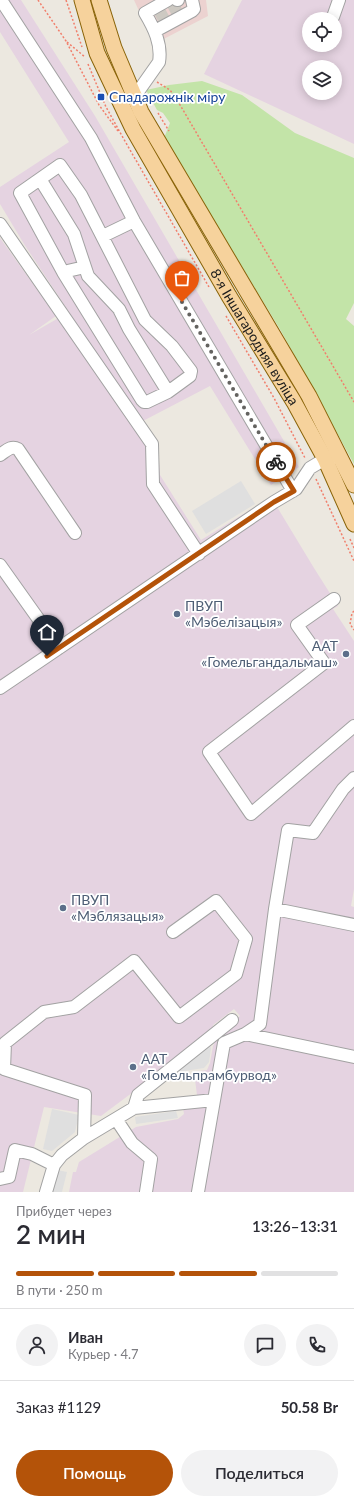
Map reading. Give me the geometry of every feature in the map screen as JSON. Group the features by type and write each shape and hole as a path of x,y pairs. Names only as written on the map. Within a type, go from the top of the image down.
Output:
{"main road":[{"name":"8-я Іншагародняя вуліца","path":"82,0 97,53 127,133 294,402 332,457 354,485"},
{"name":"8-я Іншагародняя вуліца","path":"99,0 114,48 149,125 309,396 332,457 354,524"}],"street":[{"path":"1,0 91,138 134,221 294,491"},
{"path":"335,12 339,0"},
{"path":"157,18 180,6"},
{"path":"157,18 180,6"},
{"path":"135,96 159,62 160,49 157,18"},
{"path":"60,165 81,195 103,236 145,320 172,346 191,370 190,376 168,392 144,402 63,272 20,194 60,165"},
{"path":"40,179 74,234 88,276 119,309 129,329 168,392"},
{"path":"103,236 134,221"},
{"path":"0,224 152,444 153,484 199,554"},
{"path":"63,272 85,267"},
{"path":"119,309 134,300"},
{"path":"129,329 145,320"},
{"path":"0,454 11,447 18,449 75,533"},
{"path":"0,688 274,502 294,491 310,468 332,457"},
{"path":"0,565 59,648"},
{"path":"334,599 297,625 324,663 209,752 251,814 354,726"},
{"path":"198,1192 224,1043 245,1034 260,1024 275,909 288,830 313,833 343,789 354,778"},
{"path":"84,1138 85,1095 4,1069 6,1043 44,1012 74,1008 134,961 179,1017 236,974 246,939 216,901 173,932"},
{"path":"275,909 354,925"},
{"path":"134,1108 138,1095 232,1020"},
{"path":"245,1034 354,1057"},
{"path":"46,1192 54,1165 62,1155 84,1138 134,1108 214,1100"},
{"path":"116,1119 132,1143 151,1159 146,1192"},
{"path":"0,1179 9,1177 15,1150 32,1154 54,1165"}],"path":[{"path":"38,0 66,41 99,105 127,133"},
{"path":"66,41 85,57"},
{"path":"152,79 170,90 176,98 354,402"},
{"path":"97,87 127,133 209,287"},
{"path":"158,113 169,130"},
{"path":"224,313 274,398 310,468 354,561"},
{"path":"350,539 354,548"},
{"path":"354,611 352,613 350,624 354,630"}],"shaded area":[{"path":"0,0 21,0 95,116 299,467 271,485 210,386 141,422 158,447 160,475 201,540 271,497 338,606 333,609 354,641 354,889 351,906 354,907 354,1192 69,1192 73,1172 76,1172 79,1162 136,1127 178,1119 184,1114 181,1097 197,1095 194,1072 207,1070 210,1063 213,1046 220,1032 240,1016 234,1009 213,1025 212,1033 101,1116 44,1107 23,1192 0,1192 0,238 56,316 29,335 69,312 24,244 0,204 0,187 69,142 0,32"},
{"path":"134,0 206,0 208,16 154,44"},
{"path":"242,0 354,0 354,144 204,74"},
{"path":"241,481 255,504 206,534 192,511"},
{"path":"208,1042 211,1048 209,1062 204,1068 178,1072 176,1068"},
{"path":"52,1109 79,1115 75,1132 52,1151 43,1149"},
{"path":"176,1111 178,1118 136,1124 135,1117"},
{"path":"57,1170 67,1172 62,1192 52,1192"}],"green space":[{"path":"202,81 242,95 295,133 354,158 354,303 346,319 354,326 354,464 281,331 164,138 170,123 163,113 157,110 146,90 169,85"}],"tunnel":[{"path":"172,3 178,14"},
{"path":"159,10 165,21"}],"way so far":[{"path":"182,302 276,462"}],"place":[{"name":"Спадарожнік міру","path":"101,97"},
{"name":"ПВУП «Мэбелізацыя»","path":"177,614"},
{"name":"ААТ «Гомельгандальмаш»","path":"346,654"},
{"name":"ПВУП «Мэблязацыя»","path":"63,908"},
{"name":"ААТ «Гомельпрамбурвод»","path":"133,1067"}],"route":[{"path":"47,656 274,502 294,491 276,462"}]}
